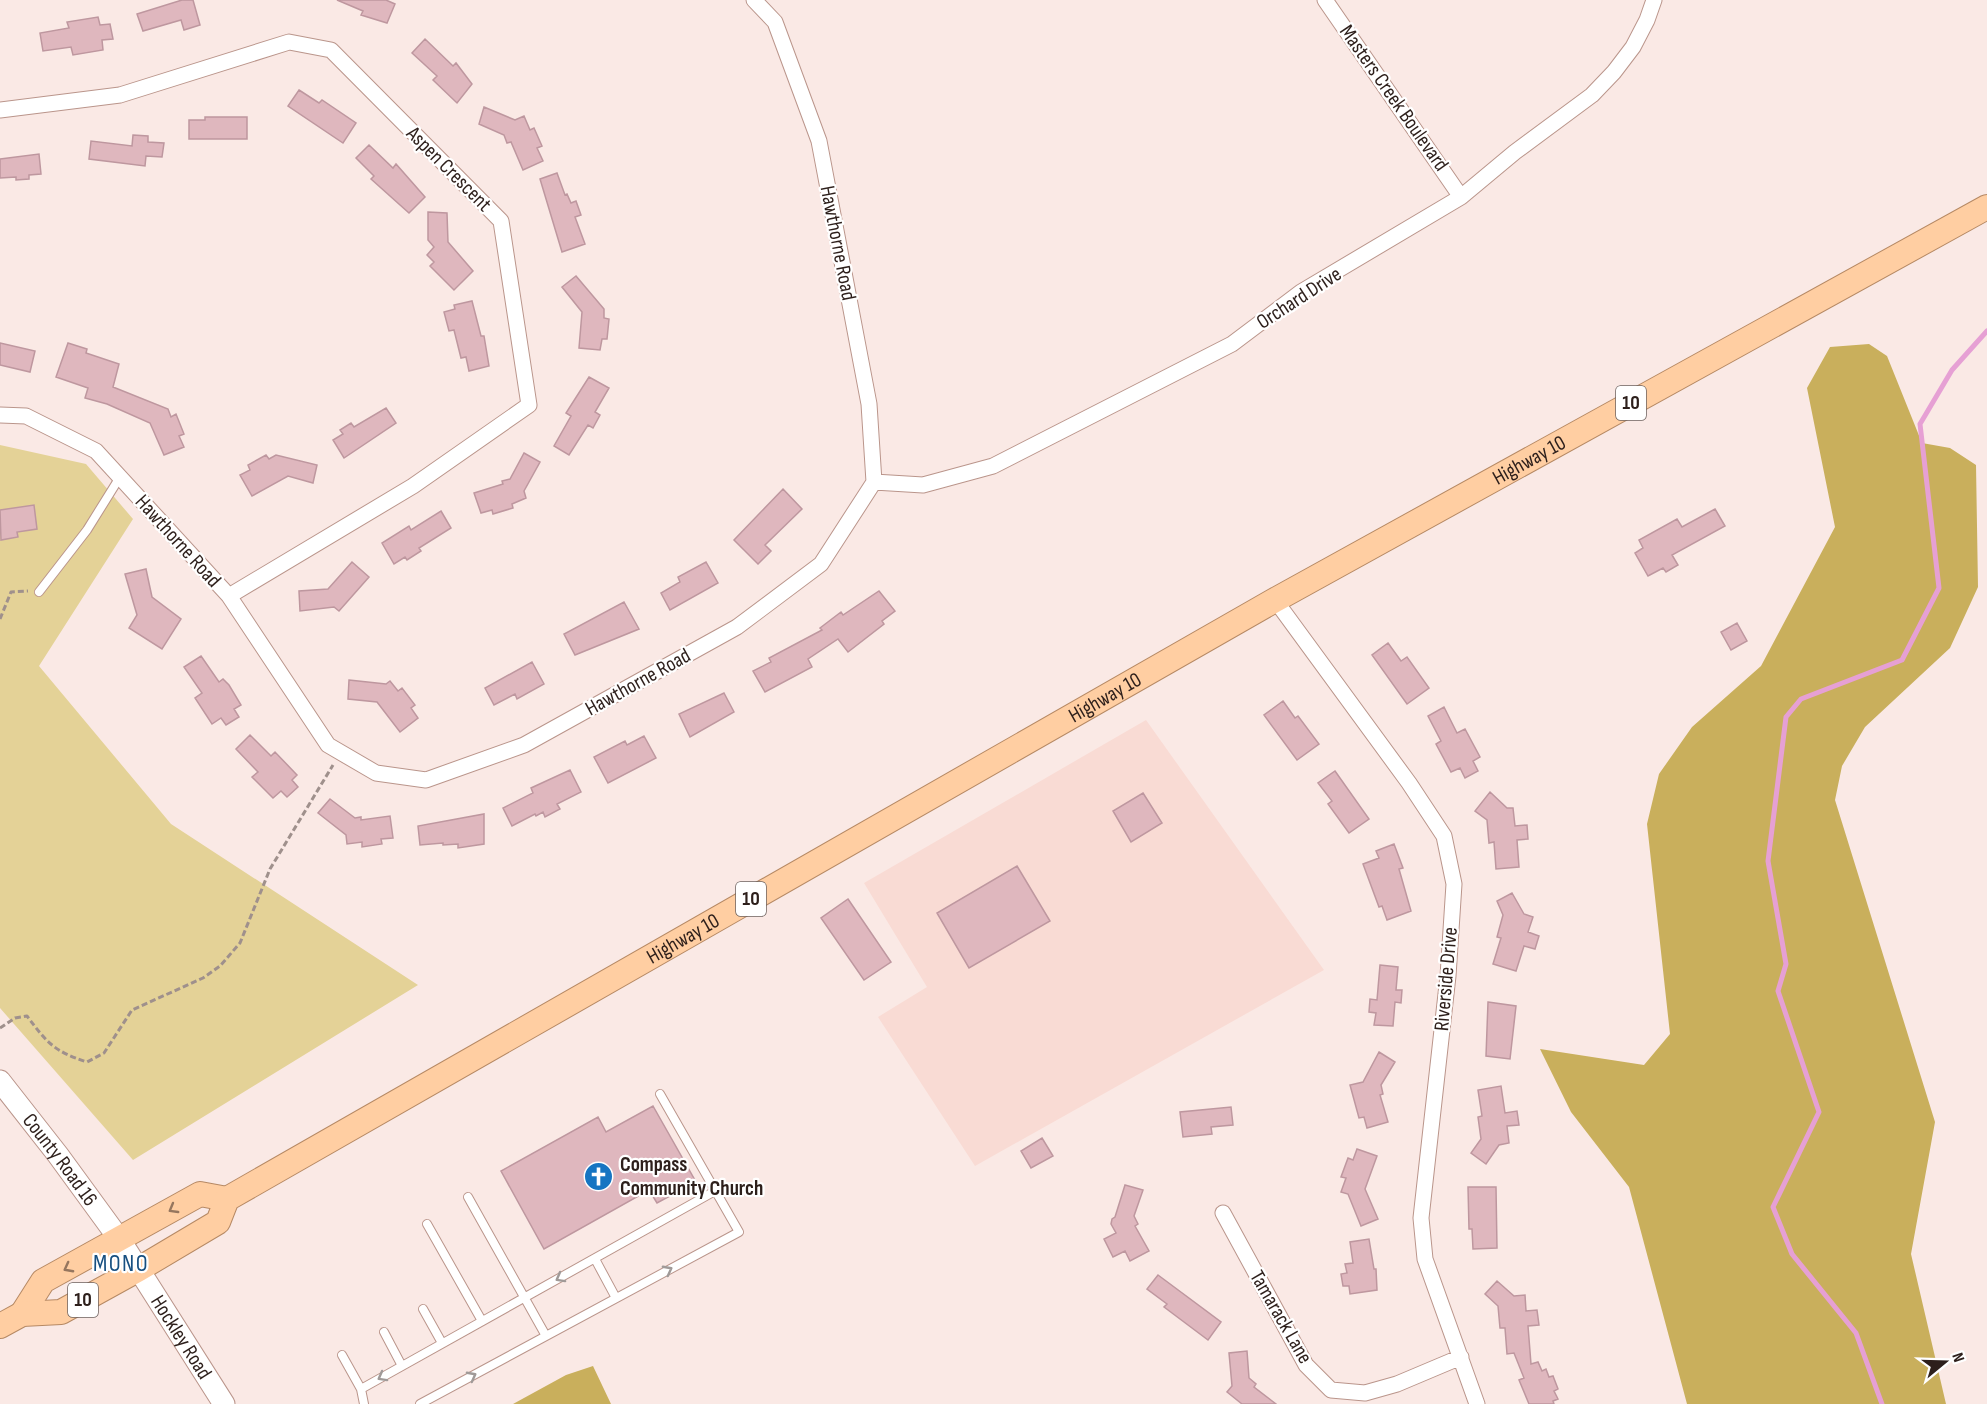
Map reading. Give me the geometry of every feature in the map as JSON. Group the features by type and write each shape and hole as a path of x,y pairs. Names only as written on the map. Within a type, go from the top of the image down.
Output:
{"highway":[{"name":"Highway 10","path":"227,1199 1275,600 1987,207"},
{"name":"10","path":"0,1326 22,1314 61,1312 140,1269 218,1222 227,1199 200,1194 43,1281 22,1314"}],"main road":[{"name":"County Road 16","path":"0,1082 58,1155 120,1240"},
{"name":"Hockley Road","path":"120,1240 224,1404"}],"street":[{"name":"Hawthorne Road","path":"0,415 26,416 96,451 229,597 328,745 376,773 426,780 524,745 737,627 756,613 821,564 874,483 869,404 819,141 775,22 754,0"},
{"name":"Masters Creek Boulevard","path":"1325,0 1461,197"},
{"name":"Orchard Drive","path":"874,483 923,485 993,466 1232,344 1301,292 1461,197 1515,152 1592,95 1614,72 1642,29 1654,0"},
{"name":"Aspen Crescent","path":"0,110 120,95 289,42 331,50 501,221 530,405 413,486 229,597"},
{"name":"Riverside Drive","path":"1275,600 1409,783 1444,836 1455,885 1448,976 1421,1218 1425,1259 1477,1404"},
{"name":"Tamarack Lane","path":"1223,1213 1306,1365 1331,1390 1365,1394 1397,1384 1461,1357"}],"lane":[{"path":"39,592 87,530 120,477"},
{"path":"420,1404 739,1232 660,1094"},
{"path":"361,1389 715,1191"},
{"path":"468,1197 546,1336"},
{"path":"428,1224 482,1321"},
{"path":"595,1258 616,1298"},
{"path":"423,1309 442,1343"},
{"path":"384,1332 402,1365"},
{"path":"342,1355 361,1389 364,1404"}],"path":[{"path":"0,619 11,592 39,592"},
{"path":"0,1028 15,1018 27,1016 61,1054 87,1062 105,1053 132,1010 183,989 220,966 240,944 270,869 340,752"}],"shaded area":[{"path":"1869,344 1887,356 1922,443 1950,448 1976,465 1978,587 1950,648 1865,727 1842,766 1835,800 1935,1122 1911,1254 1946,1404 1687,1404 1629,1187 1571,1112 1540,1049 1644,1065 1670,1034 1647,824 1659,774 1692,727 1761,666 1835,527 1807,388 1830,347"},
{"path":"0,445 86,464 133,519 39,666 171,824 418,985 133,1160 0,1008"},
{"path":"1146,720 1324,970 975,1166 878,1017 927,987 864,883"},
{"path":"593,1366 611,1404 513,1404 566,1375"}],"building":[{"path":"182,0 193,0 200,25 184,30 181,20 143,31 137,14"},
{"path":"337,0 386,0 395,4 387,23 361,15 363,11"},
{"path":"98,17 100,25 110,24 113,39 102,40 103,50 73,55 71,47 43,51 40,33 69,28 67,22"},
{"path":"425,39 453,66 456,63 472,84 457,103 433,80 437,76 412,53"},
{"path":"299,90 319,103 322,100 356,123 343,143 288,106"},
{"path":"484,107 515,120 524,116 530,130 534,128 542,146 537,148 543,161 523,170 511,142 507,143 504,135 479,124"},
{"path":"205,117 247,117 247,139 189,139 189,120 205,120"},
{"path":"133,135 148,136 148,142 164,143 162,157 146,156 145,166 89,159 91,141 132,146"},
{"path":"369,145 393,168 396,164 425,197 409,213 371,179 374,176 356,158"},
{"path":"39,154 41,174 29,175 29,179 0,178 0,159"},
{"path":"557,173 565,195 567,194 571,203 576,201 581,215 575,217 585,244 562,252 540,179"},
{"path":"428,212 447,213 448,242 473,271 454,290 430,266 434,262 427,255 434,247 428,240"},
{"path":"576,276 604,309 604,318 609,319 607,339 602,339 600,350 579,348 582,312 562,287"},
{"path":"472,301 481,336 484,336 489,366 469,371 466,357 461,358 454,330 449,331 444,312 455,309 454,305"},
{"path":"0,343 35,351 30,372 0,365"},
{"path":"68,343 87,349 86,353 119,364 113,387 168,409 171,417 176,414 184,434 179,436 184,447 164,455 150,423 107,404 85,398 88,388 56,377"},
{"path":"589,377 609,388 595,412 600,415 593,428 588,425 569,455 554,446 571,416 566,413"},
{"path":"386,408 396,423 344,458 333,440 343,434 340,430 351,423 354,427"},
{"path":"524,453 540,462 524,491 526,498 512,504 513,508 493,514 492,510 481,513 474,493 503,484 502,481 510,479"},
{"path":"266,455 269,459 276,455 317,465 313,483 288,476 252,496 240,475 250,470 248,465"},
{"path":"783,489 802,509 765,545 771,551 758,564 734,540"},
{"path":"34,505 37,529 17,532 18,537 1,540 0,510"},
{"path":"1715,509 1725,526 1672,555 1678,565 1666,572 1663,568 1648,576 1635,553 1643,548 1639,540 1677,519 1682,527"},
{"path":"441,511 451,528 419,548 421,551 407,560 405,557 394,564 382,543 409,526 411,530"},
{"path":"352,562 369,577 339,611 334,607 300,611 299,591 328,589"},
{"path":"706,562 718,583 670,610 661,593 680,582 678,577"},
{"path":"146,569 152,597 181,619 162,649 129,628 137,615 125,574"},
{"path":"879,591 895,611 882,621 884,624 848,652 838,639 808,659 812,667 765,692 753,671 771,662 769,658 822,630 820,628 841,612 843,615"},
{"path":"624,602 639,629 575,655 564,634"},
{"path":"1737,623 1747,641 1731,650 1721,632"},
{"path":"1388,643 1401,661 1407,657 1429,688 1407,704 1372,655"},
{"path":"201,656 219,682 223,679 229,685 241,705 234,709 239,717 226,725 221,718 212,724 195,698 202,693 184,667"},
{"path":"532,662 544,684 517,699 515,694 494,705 485,688"},
{"path":"349,680 386,684 390,681 398,691 402,688 415,705 411,708 418,718 400,732 377,702 348,699"},
{"path":"724,693 734,712 690,737 679,714"},
{"path":"1283,701 1295,718 1298,716 1319,744 1297,760 1264,715"},
{"path":"1444,707 1457,733 1465,729 1480,757 1473,761 1478,771 1465,778 1460,768 1451,772 1436,744 1441,741 1428,716"},
{"path":"250,735 271,756 275,752 297,775 292,780 298,787 287,797 281,791 273,798 252,777 258,772 236,749"},
{"path":"644,736 656,758 608,783 594,757 625,741 627,745"},
{"path":"570,770 581,792 557,804 560,809 545,817 543,812 536,816 535,814 512,826 503,808 533,793 531,788"},
{"path":"1335,771 1369,819 1349,833 1328,804 1332,801 1318,783"},
{"path":"1490,792 1507,808 1513,808 1515,826 1527,825 1528,839 1517,840 1519,867 1496,869 1494,842 1489,843 1487,820 1475,811"},
{"path":"1143,793 1162,823 1131,842 1113,811"},
{"path":"330,799 355,818 361,817 361,820 390,816 393,838 381,839 382,844 362,847 362,842 347,844 346,835 318,813"},
{"path":"484,814 484,844 458,848 458,844 420,845 418,826"},
{"path":"1394,844 1403,868 1399,869 1411,911 1387,920 1382,906 1379,907 1363,864 1379,858 1376,851"},
{"path":"1017,866 1050,921 969,968 937,913"},
{"path":"1512,893 1524,914 1533,917 1528,932 1539,936 1535,949 1524,946 1516,971 1493,964 1501,938 1497,937 1503,915 1497,901"},
{"path":"848,899 891,962 864,980 821,918"},
{"path":"1380,965 1398,967 1396,990 1402,990 1401,1003 1395,1002 1393,1026 1374,1025 1376,1013 1369,1012 1370,999 1377,1000"},
{"path":"1488,1002 1516,1006 1510,1059 1486,1056"},
{"path":"1379,1052 1395,1062 1381,1085 1383,1094 1380,1095 1388,1122 1367,1128 1364,1117 1359,1118 1350,1085 1363,1082"},
{"path":"1501,1086 1505,1113 1517,1111 1519,1125 1507,1126 1509,1143 1499,1145 1486,1164 1471,1153 1481,1139 1478,1117 1482,1116 1478,1090"},
{"name":"Compass Community Church","path":"653,1106 696,1182 657,1203 649,1190 544,1249 501,1171 598,1117 606,1132"},
{"path":"1231,1107 1233,1125 1211,1127 1212,1134 1183,1137 1180,1112"},
{"path":"1042,1138 1053,1156 1031,1168 1021,1151"},
{"path":"1357,1149 1377,1156 1365,1189 1378,1219 1361,1226 1348,1194 1341,1192 1346,1178 1341,1177 1348,1158 1353,1160"},
{"path":"1125,1185 1143,1190 1134,1216 1138,1224 1135,1226 1149,1251 1130,1261 1125,1251 1113,1257 1104,1239 1116,1233 1111,1224"},
{"path":"1468,1187 1496,1187 1497,1248 1473,1249 1472,1229 1469,1229"},
{"path":"1369,1239 1374,1269 1376,1269 1377,1290 1350,1294 1349,1286 1343,1286 1341,1274 1347,1273 1345,1264 1353,1263 1350,1242"},
{"path":"1158,1275 1221,1322 1208,1340 1164,1307 1167,1304 1147,1289"},
{"path":"1497,1281 1514,1296 1525,1295 1526,1311 1537,1310 1539,1325 1528,1326 1531,1364 1538,1362 1542,1371 1546,1369 1549,1377 1553,1376 1558,1389 1554,1391 1558,1399 1553,1401 1554,1404 1529,1404 1519,1380 1524,1378 1514,1353 1507,1354 1505,1328 1500,1328 1498,1306 1485,1294"},
{"path":"1247,1351 1249,1378 1256,1384 1254,1387 1276,1404 1242,1404 1227,1392 1232,1386 1229,1353"}],"waterway":[{"path":"1882,1404 1856,1333 1792,1254 1773,1207 1819,1112 1778,991 1786,964 1768,861 1786,717 1801,699 1902,660 1939,588 1920,424 1952,370 1987,331"}],"place":[{"name":"Compass Community Church","path":"599,1176"}],"district":[{"name":"MONO","path":"121,1263"}]}
